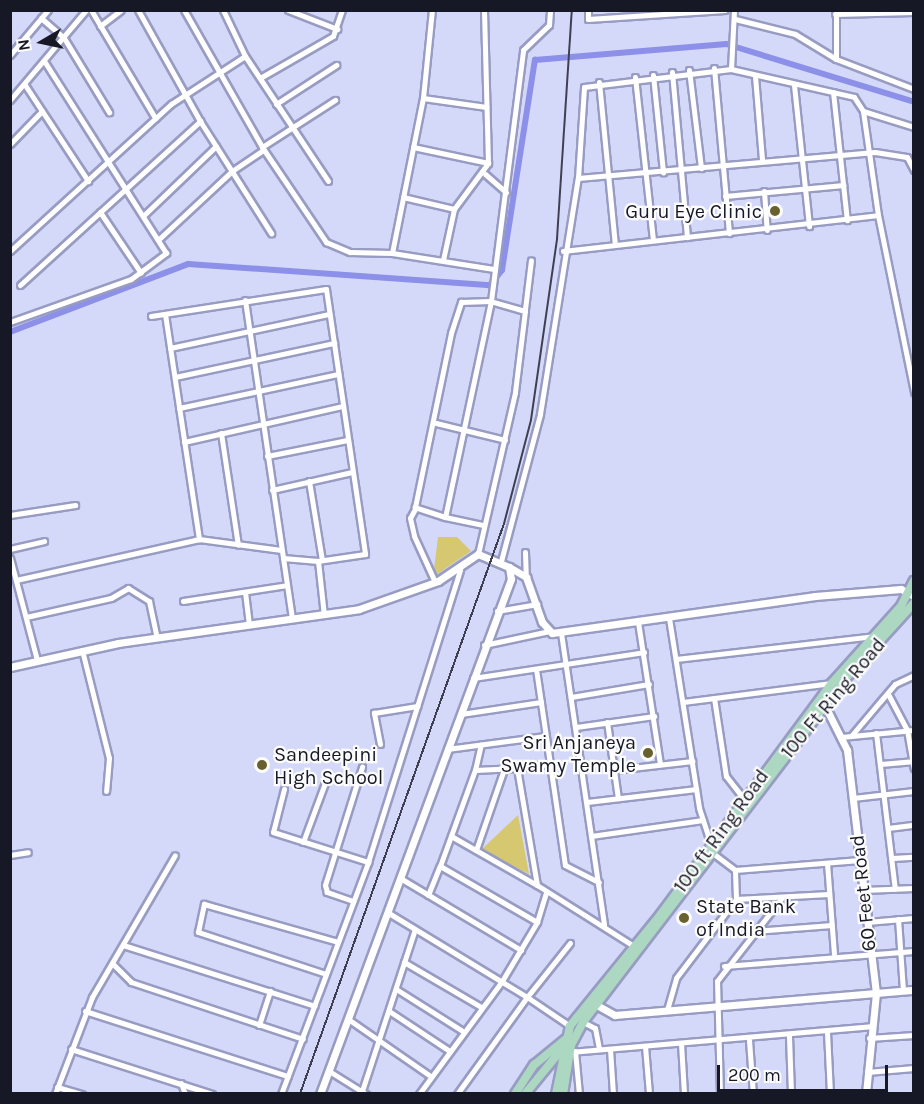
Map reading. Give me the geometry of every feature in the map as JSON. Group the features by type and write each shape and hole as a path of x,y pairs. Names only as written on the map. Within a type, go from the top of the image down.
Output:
{"main road":[{"name":"100 ft Ring Road","path":"556,1094 569,1046 570,1026 593,1003 744,800 823,701 832,683 911,595 914,581"},
{"name":"100 Ft Ring Road","path":"563,1094 569,1046 593,1003 714,854 823,701 914,603"},
{"path":"515,1094 534,1065 569,1046"},
{"path":"525,1094 569,1046"}],"street":[{"path":"10,55 48,10"},
{"path":"10,100 86,10"},
{"path":"91,10 155,118"},
{"path":"100,26 121,10"},
{"path":"138,10 184,95 271,233"},
{"path":"184,10 216,71 262,149 326,242 350,252 392,253 494,269"},
{"path":"223,10 245,56 328,182"},
{"path":"288,10 337,29"},
{"path":"260,78 337,29 342,10"},
{"path":"392,253 423,98 432,10"},
{"path":"443,260 454,209 485,174 488,163 484,10"},
{"path":"445,517 491,301 523,50 549,25 550,10"},
{"path":"588,10 588,19 609,14 725,10"},
{"path":"731,69 734,10"},
{"path":"836,59 835,12 914,12"},
{"path":"41,18 64,38 110,112"},
{"path":"735,19 795,34 836,59 914,89"},
{"path":"10,251 155,118 216,71 245,56"},
{"path":"10,322 141,273 166,256 159,239 106,164 44,61"},
{"path":"276,104 336,65"},
{"path":"714,68 729,233"},
{"path":"501,561 540,414 563,251 578,178 583,89 599,82 714,68 731,69 854,97 863,111 878,215 914,392"},
{"path":"689,70 701,168"},
{"path":"672,72 687,237"},
{"path":"653,75 663,171"},
{"path":"755,76 762,160"},
{"path":"635,77 653,239"},
{"path":"599,82 615,244"},
{"path":"25,85 88,181"},
{"path":"794,85 804,158 809,226"},
{"path":"833,92 847,220"},
{"path":"423,98 486,107"},
{"path":"159,239 232,171 291,128 335,100"},
{"path":"10,144 42,111"},
{"path":"863,111 914,127"},
{"path":"20,285 200,121"},
{"path":"144,216 216,146"},
{"path":"413,147 488,163"},
{"path":"578,178 682,170 762,160 869,153 907,157 914,170"},
{"path":"485,174 506,192"},
{"path":"726,196 843,185"},
{"path":"764,191 767,230"},
{"path":"403,198 454,209"},
{"path":"100,212 141,273"},
{"path":"563,251 653,239 809,226 878,215"},
{"path":"10,666 82,650 249,624 324,615 382,603 460,570 478,554 482,525 505,440 531,260"},
{"path":"151,316 322,287 334,344 364,557 320,561 282,558"},
{"path":"245,300 292,619"},
{"path":"435,582 414,536 410,518 415,509 436,423 461,302 491,301 525,309"},
{"path":"165,314 199,539"},
{"path":"170,348 329,314"},
{"path":"175,377 334,344"},
{"path":"179,408 338,374"},
{"path":"184,442 343,406"},
{"path":"436,423 505,440"},
{"path":"221,433 238,545"},
{"path":"267,456 348,440"},
{"path":"272,490 352,472"},
{"path":"309,482 320,561 324,615"},
{"path":"10,515 75,505"},
{"path":"415,509 482,525"},
{"path":"10,587 17,583 199,539 281,550"},
{"path":"10,549 44,542"},
{"path":"525,552 526,577 549,631"},
{"path":"478,554 501,561 526,577"},
{"path":"10,558 37,660"},
{"path":"320,1094 495,612 511,579 509,567"},
{"path":"280,1094 303,1039 368,862 460,570"},
{"path":"183,601 287,585"},
{"path":"26,617 111,598 128,588 149,601 157,638"},
{"path":"244,592 249,624"},
{"path":"484,645 549,631 561,633 816,596 911,595"},
{"path":"495,612 537,604"},
{"path":"669,618 696,789 714,854 735,870 860,860"},
{"path":"638,622 660,764"},
{"path":"561,633 604,925"},
{"path":"676,659 874,636"},
{"path":"82,650 109,758 106,791"},
{"path":"472,678 644,652"},
{"path":"536,669 565,865 599,882"},
{"path":"851,736 888,694 914,675"},
{"path":"682,702 832,683"},
{"path":"571,697 649,684"},
{"path":"888,694 910,730 914,768"},
{"path":"714,698 726,776 744,800"},
{"name":"60 Feet Road","path":"823,701 841,737 853,798 876,993 869,1038 866,1094"},
{"path":"459,714 541,702"},
{"path":"380,744 374,713 417,706"},
{"path":"576,727 654,716"},
{"path":"607,722 618,798"},
{"path":"841,737 910,730"},
{"path":"876,733 894,889"},
{"path":"447,748 481,746 546,736"},
{"path":"428,895 475,770 481,746"},
{"path":"614,770 692,760"},
{"path":"880,764 912,761"},
{"path":"475,770 550,764"},
{"path":"353,901 326,891 335,852 362,767"},
{"path":"517,768 537,885"},
{"path":"476,850 504,769"},
{"path":"303,842 326,780"},
{"path":"284,789 272,831 368,862"},
{"path":"586,802 696,789"},
{"path":"853,798 914,791"},
{"path":"591,836 703,820"},
{"path":"888,828 914,825"},
{"path":"451,836 604,925 634,946"},
{"path":"10,855 28,852"},
{"path":"55,1094 85,1011 176,855"},
{"path":"892,858 914,857"},
{"path":"827,863 834,954"},
{"path":"440,866 537,922"},
{"path":"667,1010 676,978 736,899 735,870"},
{"path":"400,878 521,950"},
{"path":"863,890 914,888"},
{"path":"419,1094 429,1075 461,1030 502,981 537,922 546,892"},
{"path":"736,899 781,899 829,894"},
{"path":"720,1094 715,1007 724,966 781,899"},
{"path":"326,974 200,933 204,904 338,942"},
{"path":"387,912 502,981 570,1026"},
{"path":"867,922 914,918"},
{"path":"898,919 903,991"},
{"path":"754,931 832,925"},
{"path":"329,1071 364,1092 415,929"},
{"path":"458,1094 527,997 570,943"},
{"path":"123,945 315,1006"},
{"path":"724,966 870,951 914,951"},
{"path":"404,962 481,1007"},
{"path":"112,963 131,982 303,1039"},
{"path":"396,989 461,1030"},
{"path":"593,1003 615,1015 914,990"},
{"path":"260,1024 270,991"},
{"path":"85,1011 288,1076"},
{"path":"389,1011 448,1050"},
{"path":"348,1019 429,1075"},
{"path":"583,1022 595,1028 599,1049"},
{"path":"579,1094 569,1046 610,1049 749,1040 871,1026"},
{"path":"827,1032 830,1094"},
{"path":"869,1038 914,1035"},
{"path":"789,1036 791,1094"},
{"path":"749,1040 753,1094"},
{"path":"681,1043 684,1094"},
{"path":"645,1046 648,1094"},
{"path":"71,1049 212,1094"},
{"path":"610,1049 613,1094"},
{"path":"867,1072 914,1068"},
{"path":"181,1083 185,1094"},
{"path":"57,1087 82,1093"}],"shaded area":[{"path":"438,537 457,537 471,551 433,577"},
{"path":"518,815 529,874 481,850"}],"waterway":[{"path":"10,332 188,264 490,285 502,270 535,60 726,44 914,102"}],"railway":[{"path":"300,1094 504,524 531,420 557,239 572,10"}],"place":[{"name":"Guru Eye Clinic","path":"775,211"},
{"name":"Sri Anjaneya Swamy Temple","path":"648,753"},
{"name":"Sandeepini High School","path":"262,765"},
{"name":"State Bank of India","path":"684,918"}]}
